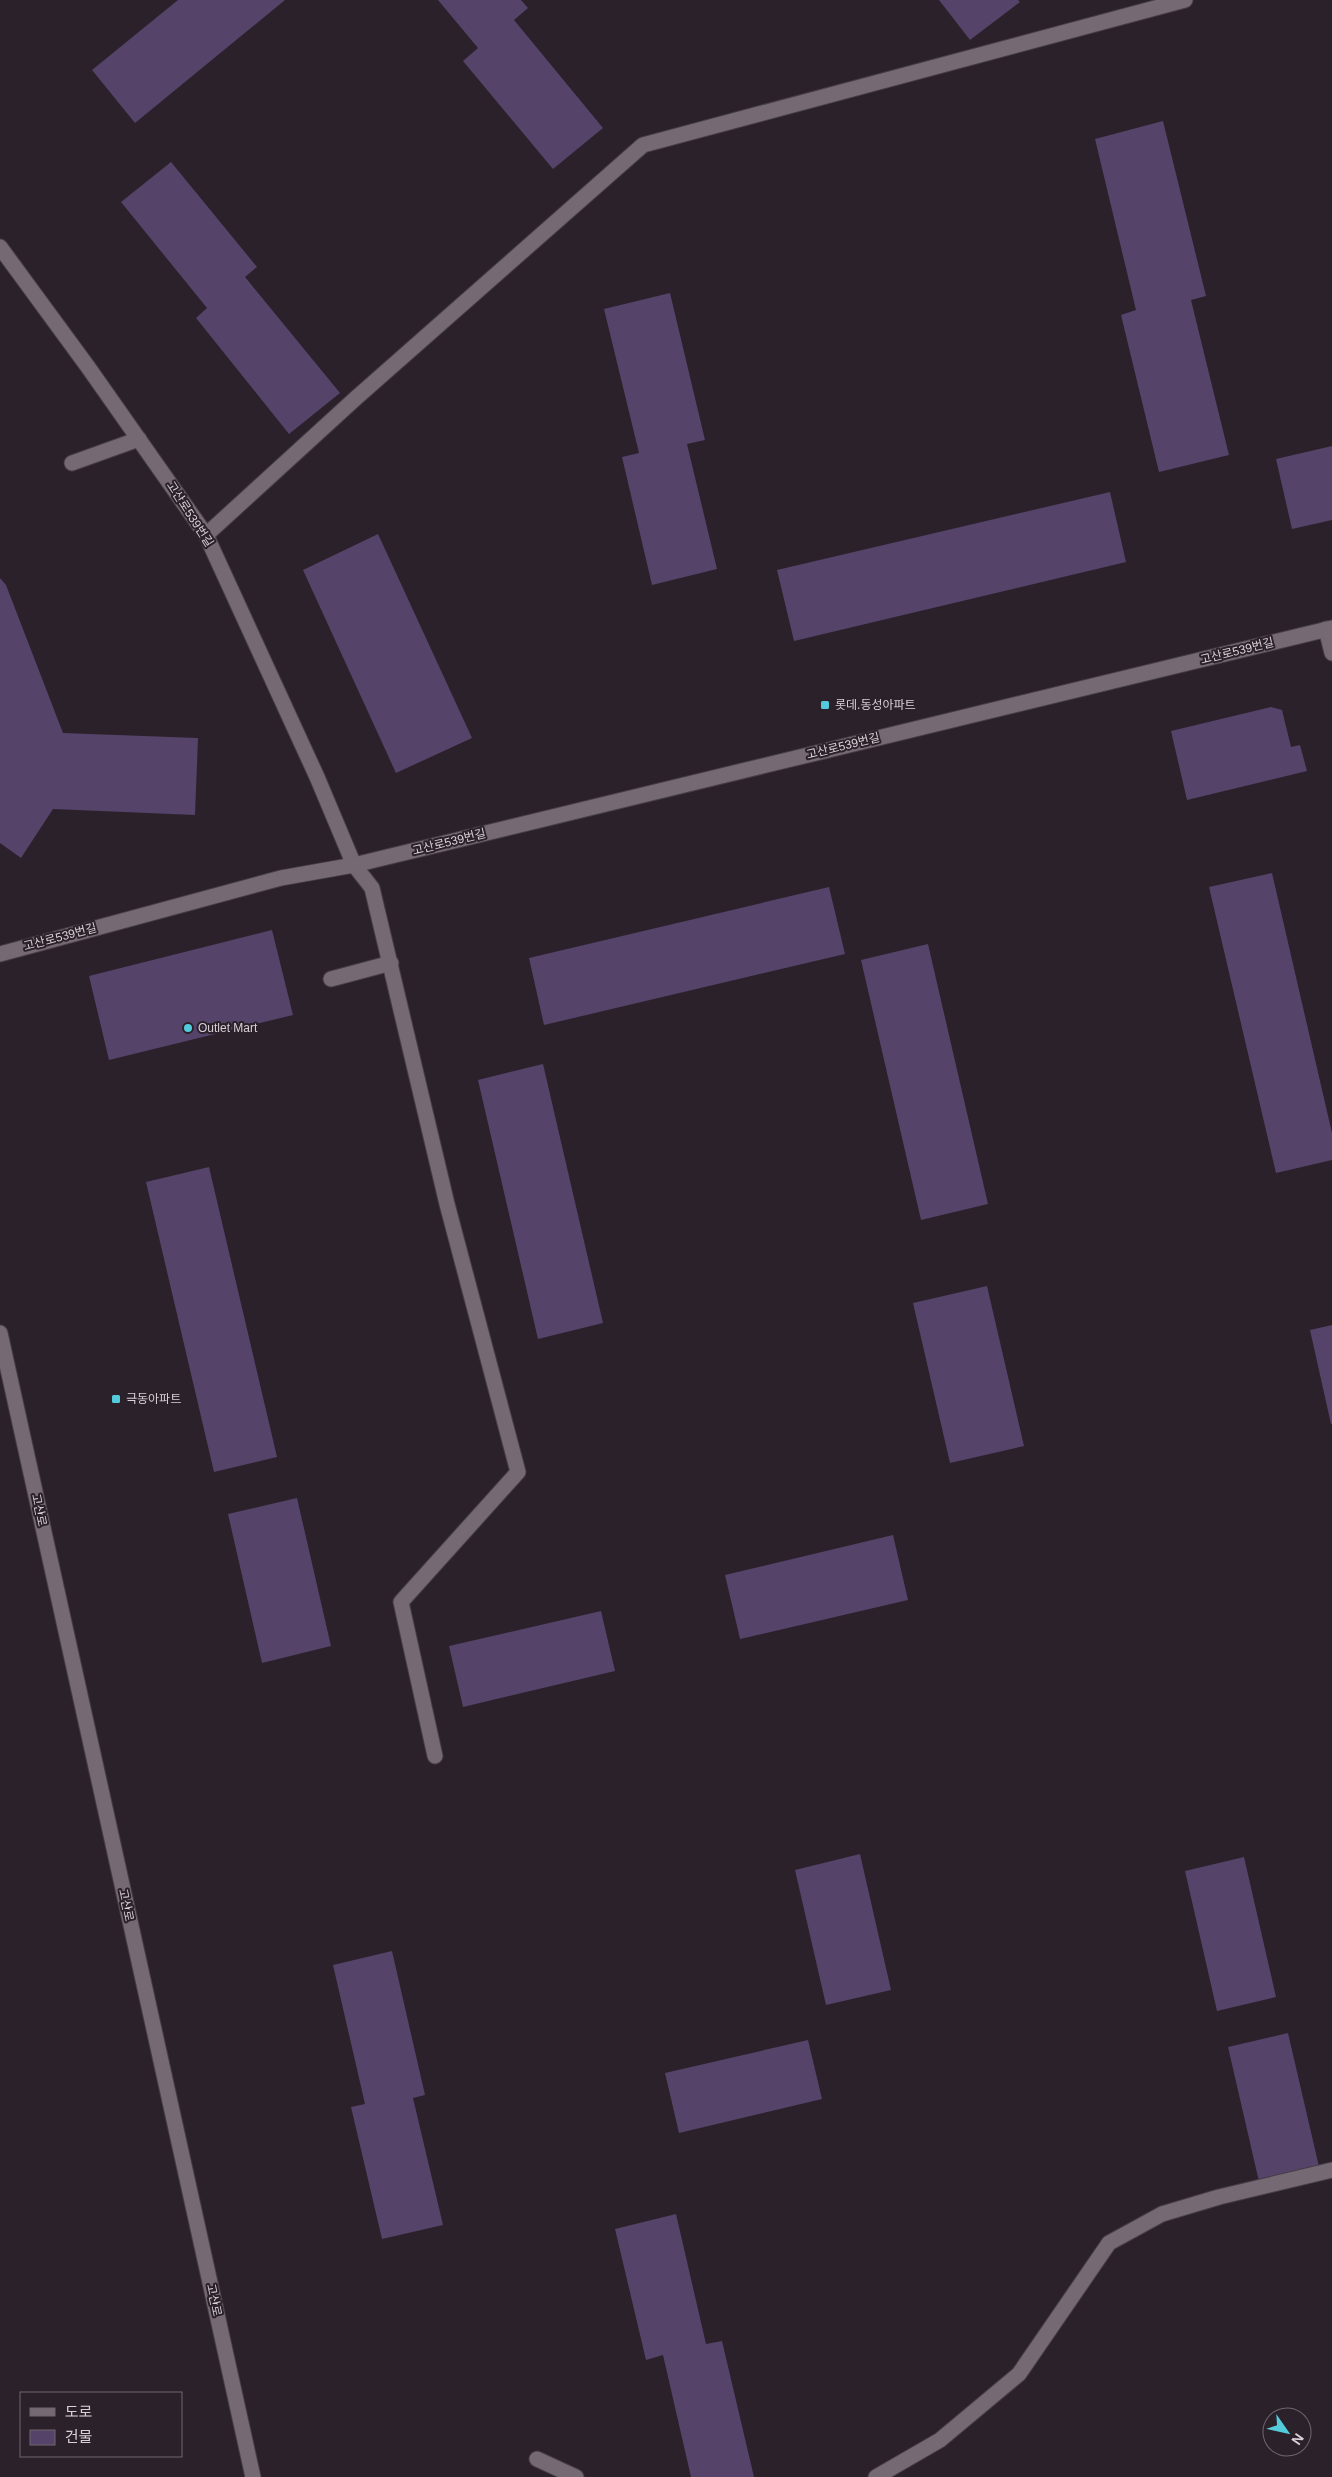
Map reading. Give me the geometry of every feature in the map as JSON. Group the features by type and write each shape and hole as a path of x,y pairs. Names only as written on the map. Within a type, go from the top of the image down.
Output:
{"street":[{"path":"206,534 370,386 643,145 1185,0"},
{"name":"고산로539번길","path":"0,247 206,534 317,776 354,865"},
{"path":"72,463 139,439"},
{"path":"1329,629 1332,653"},
{"name":"고산로539번길","path":"0,954 281,878 354,865 1329,629"},
{"path":"354,865 372,888 447,1204 518,1472 401,1602 435,1756"},
{"path":"331,979 391,963"},
{"name":"고산로","path":"0,1333 253,2477"},
{"path":"876,2477 940,2440 1019,2374 1109,2243 1162,2214 1219,2197 1332,2170"},
{"path":"536,2459 576,2477"}],"building":[{"path":"178,0 285,0 135,123 92,70"},
{"path":"438,0 521,0 528,8 514,20 603,128 553,169 463,61 478,48"},
{"path":"939,0 1018,0 1020,2 970,40"},
{"path":"1163,121 1206,296 1191,300 1229,455 1159,472 1121,315 1136,310 1095,139"},
{"path":"171,162 257,267 245,277 340,393 289,434 196,318 207,308 121,202"},
{"path":"670,293 705,440 687,444 717,569 652,585 622,457 639,453 604,309"},
{"path":"1332,446 1332,520 1292,529 1276,459"},
{"path":"1110,492 1126,562 794,641 777,570"},
{"path":"378,534 472,738 396,773 303,570"},
{"path":"0,578 6,585 63,733 198,738 195,815 53,809 21,858 0,843"},
{"path":"1271,707 1282,710 1291,747 1300,745 1307,771 1187,800 1171,731"},
{"path":"1272,873 1332,1133 1332,1160 1276,1173 1209,887"},
{"path":"829,887 845,954 544,1025 529,958"},
{"path":"272,930 293,1015 109,1060 89,976"},
{"path":"928,944 988,1204 921,1220 861,960"},
{"path":"543,1064 603,1323 538,1339 478,1080"},
{"path":"209,1167 277,1457 214,1472 146,1182"},
{"path":"987,1286 1024,1446 950,1463 913,1303"},
{"path":"1332,1325 1332,1424 1331,1424 1310,1330"},
{"path":"297,1498 331,1646 262,1663 228,1514"},
{"path":"893,1535 908,1600 740,1639 725,1575"},
{"path":"601,1611 615,1671 463,1707 449,1646"},
{"path":"860,1854 891,1990 826,2005 795,1870"},
{"path":"1244,1857 1276,1997 1217,2011 1185,1871"},
{"path":"392,1951 425,2095 413,2098 443,2225 382,2239 351,2107 365,2104 333,1965"},
{"path":"1288,2033 1320,2171 1260,2186 1228,2047"},
{"path":"808,2040 822,2099 679,2133 665,2073"},
{"path":"676,2214 706,2344 722,2341 754,2477 691,2477 663,2355 646,2360 615,2229"}],"place":[{"name":"롯데.동성아파트","path":"825,705"},
{"name":"Outlet Mart","path":"188,1028"},
{"name":"극동아파트","path":"116,1399"}]}
